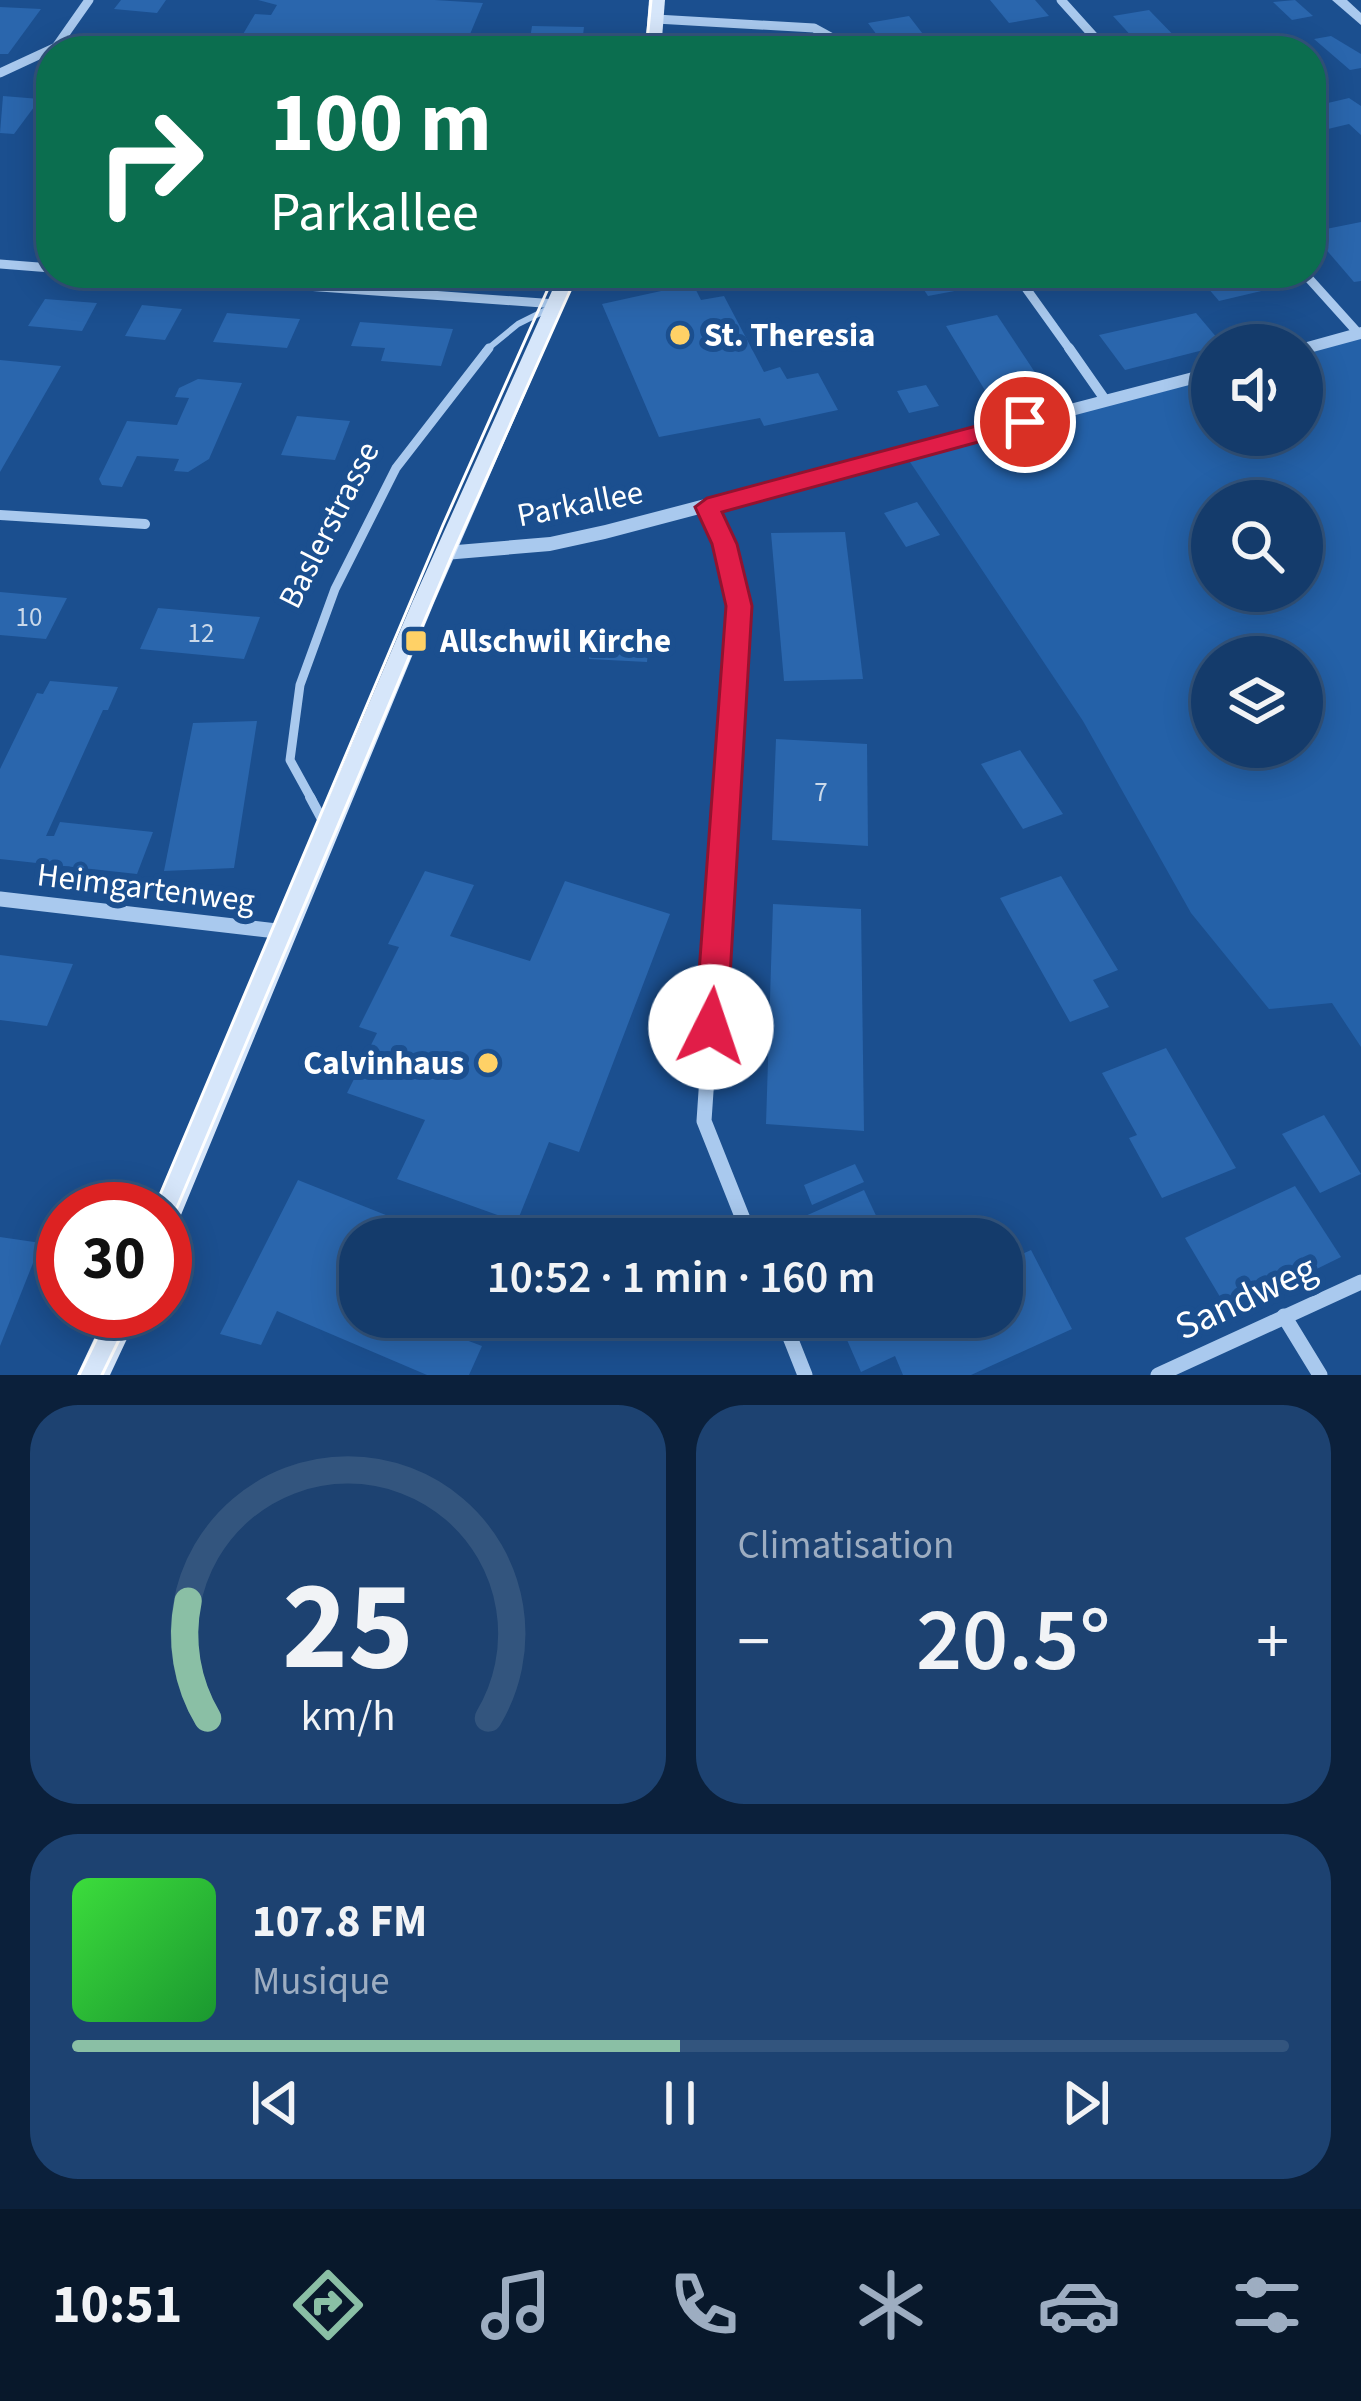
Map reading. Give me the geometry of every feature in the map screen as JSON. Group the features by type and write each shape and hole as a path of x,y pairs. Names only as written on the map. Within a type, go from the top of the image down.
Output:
{"main road":[{"path":"654,36 657,0"},
{"path":"179,1182 445,553 563,288"},
{"path":"93,1375 111,1338"}],"street":[{"path":"64,36 89,0"},
{"path":"1061,0 1093,36"},
{"path":"1339,0 1361,20"},
{"path":"656,19 814,28 829,36"},
{"path":"0,74 36,57"},
{"path":"0,264 36,267"},
{"path":"366,288 556,304"},
{"path":"1027,288 1106,400"},
{"path":"1318,288 1359,333 1323,343"},
{"name":"Parkallee","path":"445,553 550,544 1191,378"},
{"path":"707,507 724,544 739,606 704,1121 743,1218"},
{"path":"0,515 145,524"},
{"name":"Heimgartenweg","path":"0,898 286,932"},
{"name":"Sandweg","path":"1158,1375 1361,1282"},
{"path":"1284,1316 1320,1375"},
{"path":"790,1338 805,1375"}],"lane":[{"name":"Baslerstrasse","path":"326,833 322,816 290,760 300,685 334,589 396,469 481,355 518,324 556,304"}],"shaded area":[{"path":"1361,337 1361,1047 1332,1003 1269,1009 1191,913 1083,721 904,453 1191,378 1191,456 1323,456 1323,345"}],"building":[{"path":"121,0 166,0 157,13 114,9"},
{"path":"258,0 483,3 469,36 242,36 255,14 271,15 277,5"},
{"path":"990,0 1035,0 1049,16 1009,23"},
{"path":"1295,0 1313,16 1292,20 1273,2"},
{"path":"0,7 41,9 8,54 0,54"},
{"path":"1149,10 1174,36 1131,36 1113,16"},
{"path":"909,16 924,36 878,36 868,23"},
{"path":"532,26 584,27 583,36 530,36"},
{"path":"1326,37 1361,54 1361,68 1350,70 1326,49"},
{"path":"3,96 36,99 14,134 0,133"},
{"path":"1349,98 1361,106 1361,135 1349,124 1326,129 1326,103"},
{"path":"1361,222 1361,281 1354,282 1326,249 1326,229"},
{"name":"St. Theresia","path":"675,288 695,288 701,300 724,296 764,372 780,367 787,379 818,373 838,410 764,426 760,418 659,437 602,304"},
{"path":"923,288 971,288 928,296"},
{"path":"1208,288 1274,288 1219,301"},
{"path":"45,299 97,303 82,331 28,326"},
{"path":"142,305 182,309 165,340 125,336"},
{"path":"227,313 300,319 287,348 213,342"},
{"path":"1196,313 1205,324 1191,324 1191,353 1125,370 1099,335"},
{"path":"997,315 1040,380 986,392 946,326"},
{"path":"360,322 453,329 441,366 381,361 385,348 351,346"},
{"path":"0,360 61,366 0,472"},
{"path":"198,379 242,383 209,459 188,472 174,471 179,459 137,456 122,487 102,485 99,479 127,421 177,425 189,398 175,397 179,388"},
{"path":"926,385 939,406 909,413 897,391"},
{"path":"297,416 350,421 335,460 281,455"},
{"path":"917,502 940,535 906,547 884,513"},
{"path":"845,532 863,679 784,681 771,533"},
{"path":"0,592 67,598 46,639 0,635"},
{"path":"158,608 260,617 244,659 140,649"},
{"path":"593,630 650,633 647,662 589,659"},
{"path":"50,681 118,687 46,836 54,836 60,822 153,832 137,874 0,859 0,769 37,693 43,694"},
{"path":"257,721 234,868 164,871 193,723"},
{"path":"776,739 867,744 868,846 772,840"},
{"path":"1020,750 1063,814 1023,829 981,764"},
{"name":"Calvinhaus","path":"425,871 474,885 450,936 530,961 565,881 670,914 579,1152 549,1142 519,1218 506,1218 397,1179 425,1120 347,1093 377,1033 359,1027 399,947 388,944"},
{"path":"1061,876 1118,970 1093,980 1109,1007 1070,1022 1000,898"},
{"path":"773,904 861,909 864,1131 766,1124"},
{"path":"0,955 73,964 47,1026 0,1020"},
{"path":"1166,1048 1236,1168 1162,1198 1129,1138 1137,1135 1102,1073"},
{"path":"1324,1115 1361,1174 1320,1193 1282,1134"},
{"path":"855,1164 864,1182 812,1205 804,1185"},
{"path":"298,1180 393,1218 339,1218 339,1337 277,1311 261,1345 220,1334"},
{"path":"1295,1186 1341,1257 1229,1312 1185,1238"},
{"path":"864,1190 877,1218 804,1218"},
{"path":"0,1237 36,1242 36,1256 0,1346"},
{"path":"1031,1250 1072,1329 971,1375 903,1375 895,1356 861,1372 846,1338 1023,1338 1023,1254"},
{"path":"340,1338 467,1338 482,1346 469,1375 427,1375"}],"tram line":[{"path":"647,36 651,0"},
{"path":"165,1182 548,288"},
{"path":"188,1182 453,553 571,288"},
{"path":"79,1375 97,1338"},
{"path":"102,1375 120,1338"}],"place":[{"name":"St. Theresia","path":"680,335"},
{"name":"Allschwil Kirche","path":"416,641"},
{"name":"Calvinhaus","path":"488,1063"}],"route":[{"path":"711,1027 739,606 724,544 707,507 1025,422"}]}
